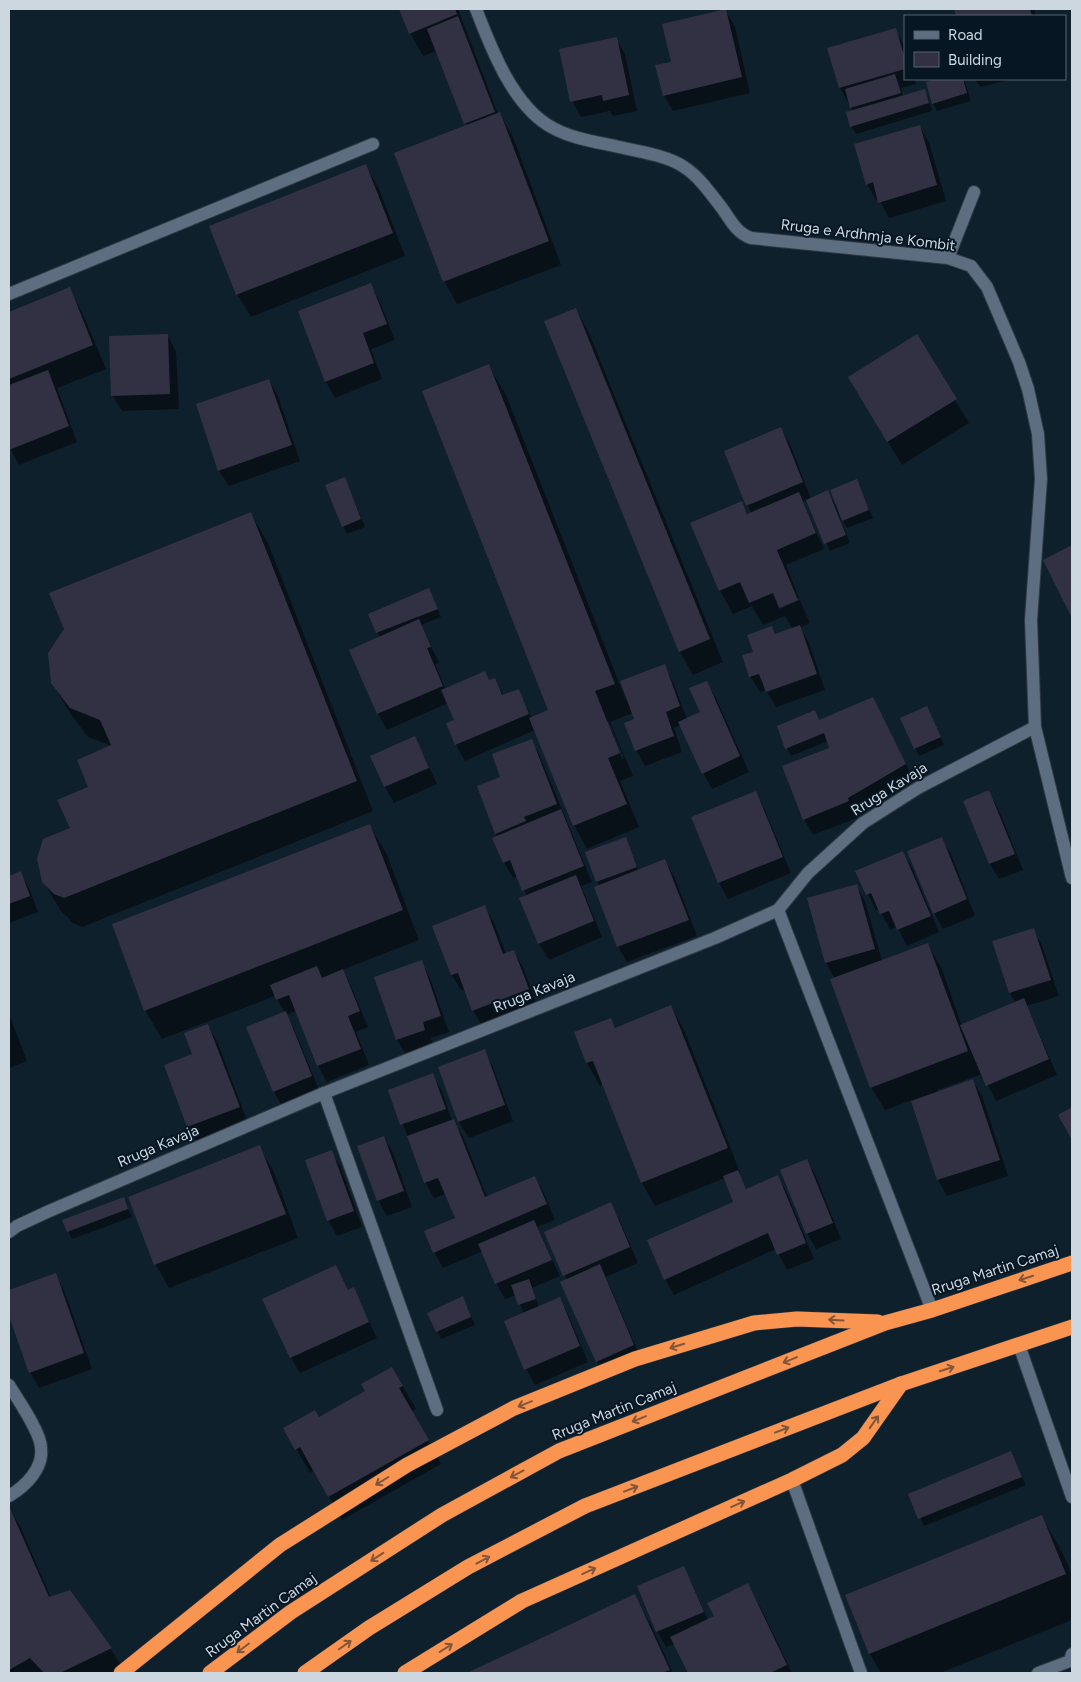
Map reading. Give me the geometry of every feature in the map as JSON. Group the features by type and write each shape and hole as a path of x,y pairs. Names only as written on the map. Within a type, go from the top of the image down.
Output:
{"highway":[{"name":"Rruga Martin Camaj","path":"210,1673 291,1612 442,1515 560,1451 884,1323 932,1310 1072,1263"},
{"path":"121,1673 280,1545 407,1465 514,1408 635,1359 754,1323 797,1318 884,1323"},
{"path":"305,1673 369,1628 468,1567 585,1506 901,1384 1072,1327"},
{"path":"405,1673 522,1601 792,1480 842,1455 863,1438 901,1384"}],"street":[{"name":"Rruga e Ardhmja e Kombit","path":"476,9 494,54 523,104 537,117 552,128 567,134 668,160 683,166 699,179 741,235 751,238 948,258 971,266 987,287 1019,362 1028,389 1038,434 1042,479 1031,620 1035,727 1072,878"},
{"path":"9,294 373,144"},
{"path":"948,258 974,192"},
{"name":"Rruga Kavaja","path":"9,1232 17,1226 47,1212 324,1093 715,938 778,910 808,873 863,823 918,788 1035,727"},
{"path":"778,910 932,1310"},
{"path":"324,1093 437,1410"},
{"path":"1019,1346 1072,1497"},
{"path":"9,1385 32,1424 41,1446 40,1463 27,1482 9,1496"},
{"path":"792,1480 861,1673"},
{"path":"1038,1673 1070,1661 1072,1654"}],"building":[{"path":"399,9 455,9 457,14 409,34"},
{"path":"726,9 742,77 663,96 655,65 671,62 662,24"},
{"path":"954,9 1030,9 1032,15 956,15"},
{"path":"458,16 495,112 464,124 427,29"},
{"path":"896,28 904,56 904,69 839,88 827,48"},
{"path":"617,37 629,95 603,101 602,95 570,102 559,49"},
{"path":"895,74 901,93 850,108 845,89"},
{"path":"933,80 963,80 967,93 932,104 926,82"},
{"path":"925,89 929,103 850,127 846,112"},
{"path":"500,112 549,241 443,282 394,153"},
{"path":"920,125 937,185 878,203 873,182 866,185 854,144"},
{"path":"366,164 393,233 236,295 209,226"},
{"path":"371,283 387,324 363,333 374,363 325,382 298,311"},
{"path":"70,287 93,345 9,379 9,312"},
{"path":"576,308 710,639 679,652 544,321"},
{"path":"168,334 170,394 111,396 109,336"},
{"path":"917,334 957,399 887,442 848,377"},
{"path":"489,364 615,684 595,691 620,753 608,758 627,804 573,826 529,718 548,710 422,391"},
{"path":"48,370 69,426 9,450 9,385"},
{"path":"269,379 292,445 218,471 196,404"},
{"path":"781,427 803,482 746,506 724,451"},
{"path":"345,477 361,519 342,527 325,485"},
{"path":"857,479 869,510 842,521 830,490"},
{"path":"828,490 846,535 824,544 806,500"},
{"path":"799,492 816,533 777,550 798,600 779,608 773,593 749,603 740,582 719,591 690,523 742,501 747,514"},
{"path":"251,512 357,781 64,898 54,894 42,882 37,859 43,839 70,828 57,800 88,787 77,760 111,745 100,720 70,708 51,683 48,653 64,629 49,593"},
{"path":"1072,545 1072,618 1043,560"},
{"path":"429,588 438,609 376,633 368,614"},
{"path":"419,619 431,647 427,648 443,686 377,714 349,650"},
{"path":"800,625 817,674 766,692 759,674 749,677 742,655 753,652 747,635 772,626 775,634"},
{"path":"665,664 680,706 666,712 674,736 635,751 624,723 634,719 620,681"},
{"path":"485,671 489,680 495,678 502,695 519,689 529,714 455,745 446,723 454,720 441,690"},
{"path":"707,681 740,756 702,774 678,722 700,712 689,688"},
{"path":"873,697 906,764 848,798 849,801 803,820 782,766 829,748 824,733 785,749 777,726 815,710 819,720"},
{"path":"927,706 941,737 914,749 900,718"},
{"path":"415,736 429,768 384,787 370,756"},
{"path":"532,739 557,804 524,817 526,821 495,834 477,786 500,777 492,754"},
{"path":"989,790 1015,854 989,864 963,801"},
{"path":"756,791 783,857 718,883 691,817"},
{"path":"561,809 584,866 522,891 510,860 503,863 492,838"},
{"path":"370,824 403,910 144,1011 112,924"},
{"path":"626,837 637,867 596,882 585,852"},
{"path":"942,837 967,899 933,914 907,851"},
{"path":"903,851 931,916 897,930 889,911 880,914 871,893 866,895 855,871"},
{"path":"665,859 689,920 617,947 594,887"},
{"path":"21,871 30,896 9,904 9,876"},
{"path":"576,875 594,921 538,944 519,898"},
{"path":"857,884 875,949 825,963 807,898"},
{"path":"485,905 503,954 514,950 529,989 472,1011 458,973 451,975 432,926"},
{"path":"1034,928 1051,980 1009,993 992,941"},
{"path":"928,943 968,1051 870,1088 830,979"},
{"path":"422,960 441,1016 423,1022 425,1030 396,1040 374,977"},
{"path":"317,966 322,978 343,969 360,1011 348,1016 361,1049 317,1066 289,995 276,1000 270,985"},
{"path":"1024,998 1049,1059 986,1086 960,1025"},
{"path":"671,1005 728,1148 641,1183 593,1061 586,1063 574,1032 611,1018 615,1028"},
{"path":"286,1011 312,1076 273,1092 246,1027"},
{"path":"208,1024 240,1107 187,1127 164,1065 192,1054 184,1033"},
{"path":"485,1049 505,1105 458,1122 438,1067"},
{"path":"433,1073 446,1109 400,1125 388,1090"},
{"path":"973,1079 1000,1160 937,1180 911,1101"},
{"path":"1072,1107 1072,1140 1058,1115"},
{"path":"454,1119 485,1197 535,1176 547,1204 433,1253 424,1231 455,1218 438,1178 424,1183 407,1136"},
{"path":"384,1136 404,1191 377,1201 357,1146"},
{"path":"260,1145 286,1214 154,1265 128,1197"},
{"path":"332,1150 354,1211 327,1221 305,1160"},
{"path":"807,1159 833,1223 806,1234 780,1170"},
{"path":"738,1170 746,1189 778,1175 806,1243 777,1255 768,1233 664,1280 647,1240 733,1202 723,1176"},
{"path":"124,1197 128,1209 67,1232 62,1220"},
{"path":"611,1202 630,1247 563,1276 544,1232"},
{"path":"534,1220 552,1260 495,1284 478,1244"},
{"path":"600,1264 634,1345 596,1362 560,1282"},
{"path":"336,1265 348,1290 354,1287 369,1322 290,1358 262,1299"},
{"path":"56,1273 84,1353 29,1373 9,1316 9,1290"},
{"path":"529,1279 536,1299 518,1305 511,1285"},
{"path":"463,1296 471,1317 436,1332 427,1313"},
{"path":"560,1297 580,1346 524,1370 504,1321"},
{"path":"392,1367 403,1386 399,1388 429,1440 328,1497 300,1447 295,1450 283,1428 315,1410 319,1417 365,1391 361,1384"},
{"path":"1011,1451 1022,1477 918,1519 908,1494"},
{"path":"9,1506 49,1597 70,1590 112,1648 60,1673 44,1673 30,1658 9,1670"},
{"path":"1042,1515 1066,1574 869,1654 845,1595"},
{"path":"684,1566 704,1612 656,1632 637,1586"},
{"path":"748,1583 787,1665 770,1673 688,1673 670,1637 714,1616 707,1603"},
{"path":"635,1594 670,1670 662,1673 467,1673"}]}
